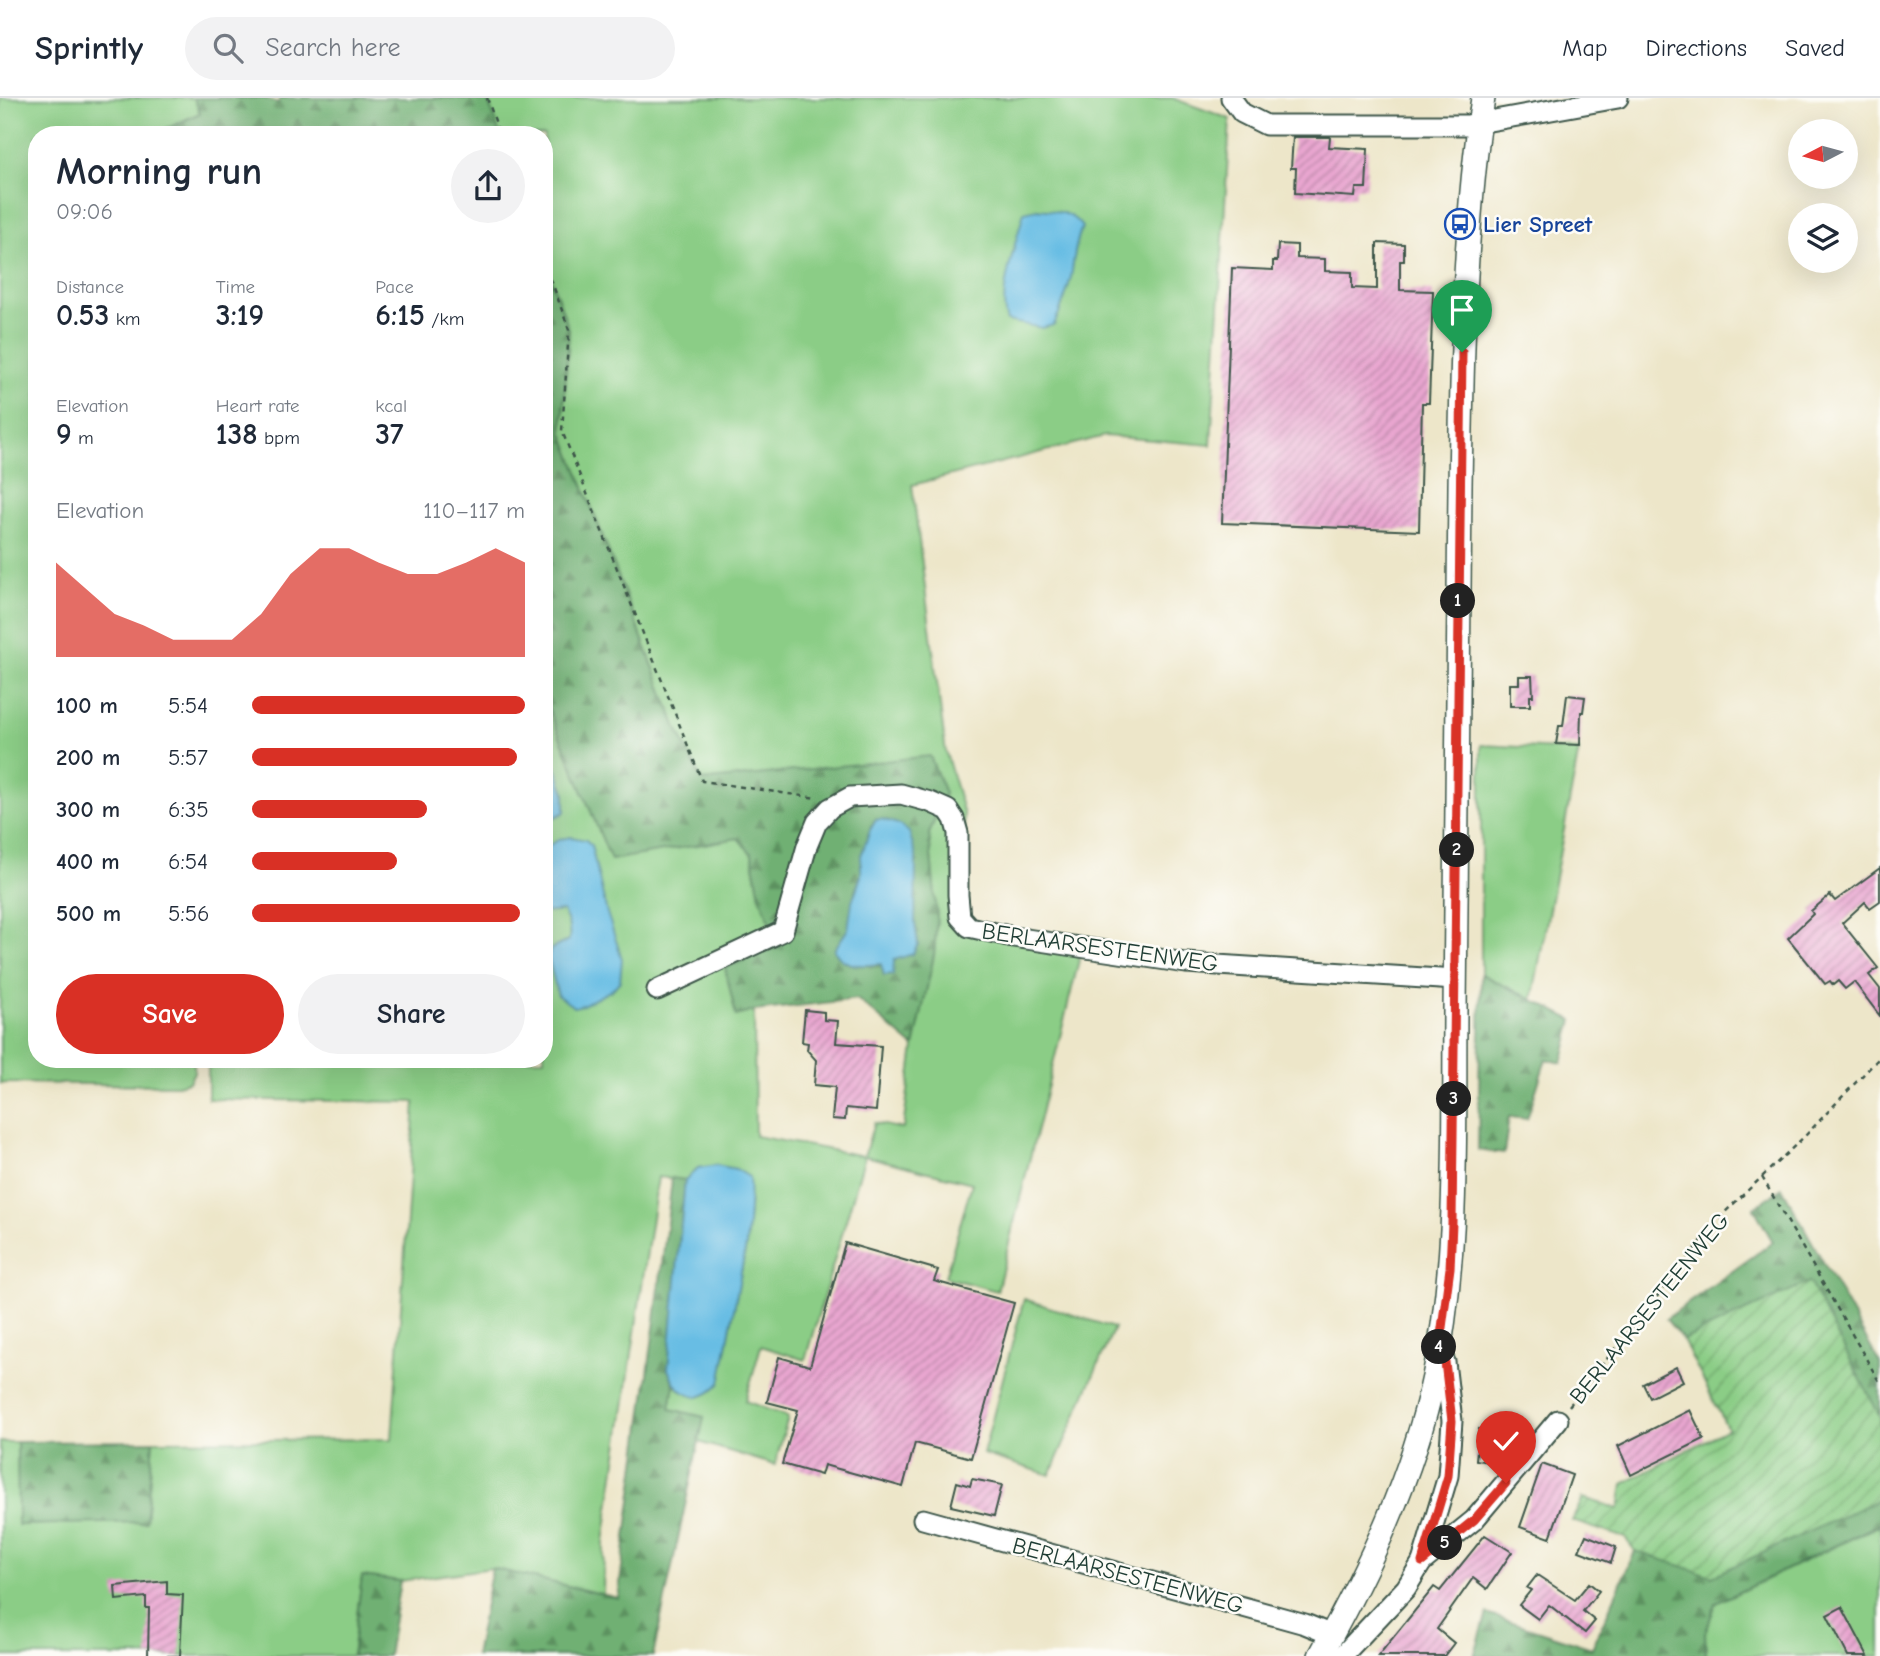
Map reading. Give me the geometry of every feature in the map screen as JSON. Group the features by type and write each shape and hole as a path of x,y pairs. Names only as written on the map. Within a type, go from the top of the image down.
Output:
{"street":[{"path":"1231,98 1242,113 1266,125 1479,123 1618,98"},
{"name":"BERLAARSESTEENWEG","path":"1320,1656 1392,1513 1422,1421 1439,1350 1451,1256 1462,352 1470,219 1483,98"},
{"name":"BERLAARSESTEENWEG","path":"841,802 850,797 901,794 948,810 954,818 958,833 960,917 969,927 1013,937 1186,963 1456,980"},
{"path":"657,990 783,931 807,846 817,822 830,808 841,802"},
{"name":"BERLAARSESTEENWEG","path":"1342,1656 1406,1588 1422,1562 1448,1476 1452,1421 1445,1362 1439,1350"},
{"name":"BERLAARSESTEENWEG","path":"1422,1562 1474,1520 1558,1420"},
{"name":"BERLAARSESTEENWEG","path":"923,1519 1305,1624 1332,1635"}],"path":[{"path":"487,98 497,126"},
{"path":"553,285 569,330 562,431 702,781 841,802"},
{"name":"BERLAARSESTEENWEG","path":"1558,1420 1724,1213 1880,1057"},
{"path":"1762,1177 1880,1383"}],"green space":[{"path":"0,98 194,98 200,113 172,126 28,126 28,1068 194,1068 194,1072 189,1082 177,1085 0,1083"},
{"path":"194,98 264,98 278,103 280,98 487,98 497,126 173,126 200,113"},
{"path":"487,98 1172,98 1230,119 1211,445 1105,436 912,485 946,753 964,814 964,911 971,922 1080,956 997,1291 945,1277 972,1183 865,1156 805,1360 761,1346 745,1401 788,1417 775,1465 699,1442 704,1417 670,1409 674,1384 683,1392 725,1357 746,1246 750,1197 698,1168 685,1180 658,1177 604,1542 603,1595 492,1568 400,1581 362,1576 352,1656 0,1656 0,1442 17,1442 19,1525 146,1521 153,1441 392,1439 415,1102 208,1099 208,1068 553,1068 553,720 611,860 738,838 752,854 760,896 779,946 754,1011 755,1136 864,1156 874,1123 903,1129 914,1047 934,955 937,917 929,834 945,793 930,757 702,781 678,731 562,431 569,330 553,285 553,126 497,126"},
{"path":"553,285 569,330 562,431 678,731 702,781 930,756 945,793 929,834 937,917 934,955 914,1047 857,999 754,1011 736,1016 725,968 779,946 760,896 752,854 738,838 611,860 553,720","holes":["876,820 889,821 916,856 915,924 918,944 913,954 897,958 884,975 881,964 861,965 843,960 834,950 848,929 855,891 861,876 861,856"]},
{"path":"1481,745 1579,750 1532,1000 1481,974"},
{"path":"1481,974 1573,1020 1562,1063 1546,1059 1527,1119 1509,1117 1504,1153 1478,1150"},
{"path":"672,1178 685,1180 668,1369 674,1384 670,1409 704,1417 653,1656 475,1656 492,1568 618,1598"},
{"path":"1782,1188 1880,1364 1880,1416 1809,1282 1683,1340 1666,1319 1773,1242 1754,1208"},
{"path":"1809,1282 1880,1416 1880,1499 1712,1576 1635,1551 1625,1538 1572,1521 1583,1498 1619,1509 1623,1484 1728,1429 1683,1340"},
{"path":"1024,1299 1114,1328 1050,1475 983,1454"},
{"path":"153,1441 146,1522 18,1525 17,1442"},
{"path":"1880,1499 1880,1524 1716,1603 1705,1633 1706,1656 1474,1656 1487,1614 1592,1648 1635,1551 1712,1576"},
{"path":"1880,1525 1880,1656 1706,1656 1705,1633 1716,1603"},
{"path":"362,1576 400,1581 388,1656 352,1656"}],"water":[{"path":"1037,209 1068,215 1082,227 1069,283 1054,325 1042,328 1007,321 1004,297 1024,212"},
{"path":"553,761 565,792 565,812 553,818"},
{"path":"876,820 898,824 909,832 916,856 915,924 918,944 913,954 894,960 893,974 884,975 881,964 849,963 834,950 848,929 852,902 861,876 861,856 870,830"},
{"path":"571,837 586,840 591,845 607,913 622,959 620,981 612,990 574,1007 558,996 553,976 553,948 569,940 570,932 563,911 553,912 553,843"},
{"path":"716,1165 736,1169 749,1177 746,1246 720,1383 712,1391 697,1396 690,1395 677,1386 668,1369 685,1180 698,1168"}],"building":[{"path":"1293,137 1330,137 1329,147 1368,149 1366,188 1356,188 1355,197 1295,193 1296,168 1291,168"},
{"path":"1377,243 1404,244 1404,261 1400,261 1400,290 1433,291 1429,403 1422,403 1419,531 1222,523 1232,268 1273,270 1273,261 1277,261 1278,244 1297,245 1297,258 1325,259 1325,271 1352,272 1352,288 1377,289"},
{"path":"1519,676 1532,676 1533,696 1530,696 1530,706 1510,706 1510,684 1519,684"},
{"path":"1567,695 1585,697 1581,712 1580,745 1556,744 1559,726 1563,726"},
{"path":"1880,868 1880,901 1870,908 1865,902 1842,923 1878,968 1869,975 1880,989 1880,1016 1854,982 1845,989 1838,981 1833,985 1830,981 1825,984 1788,938 1813,914 1811,911 1830,895 1835,901"},
{"path":"805,1010 824,1012 824,1020 838,1021 836,1043 881,1046 876,1111 846,1108 845,1120 832,1119 835,1087 814,1085 816,1060 807,1050 808,1043 802,1042"},
{"path":"845,1243 938,1270 934,1281 1014,1303 971,1458 915,1443 903,1487 824,1465 821,1475 782,1464 798,1410 767,1402 779,1357 810,1366"},
{"path":"1676,1367 1683,1381 1650,1398 1643,1384"},
{"path":"1690,1410 1704,1439 1631,1475 1618,1446"},
{"path":"1479,1429 1499,1432 1496,1463 1476,1460"},
{"path":"1542,1464 1572,1475 1550,1538 1520,1527"},
{"path":"972,1479 1002,1485 994,1516 951,1506 957,1482 970,1486"},
{"path":"1485,1535 1512,1552 1487,1589 1473,1578 1437,1629 1454,1643 1444,1656 1378,1656 1434,1587 1440,1591"},
{"path":"1586,1535 1616,1547 1611,1563 1579,1551"},
{"path":"1537,1575 1575,1600 1589,1583 1599,1591 1583,1611 1595,1621 1585,1633 1549,1605 1538,1619 1519,1605 1531,1590 1527,1588"},
{"path":"167,1581 167,1594 183,1595 180,1656 148,1656 149,1608 146,1608 146,1597 116,1600 115,1586"},
{"path":"1842,1607 1868,1656 1848,1656 1827,1615"}],"place":[{"name":"Lier Spreet","path":"1460,224"}],"route":[{"path":"1462,352 1452,1223 1450,1268 1439,1350 1445,1362 1452,1421 1448,1476 1422,1562 1474,1520 1506,1483"}]}
